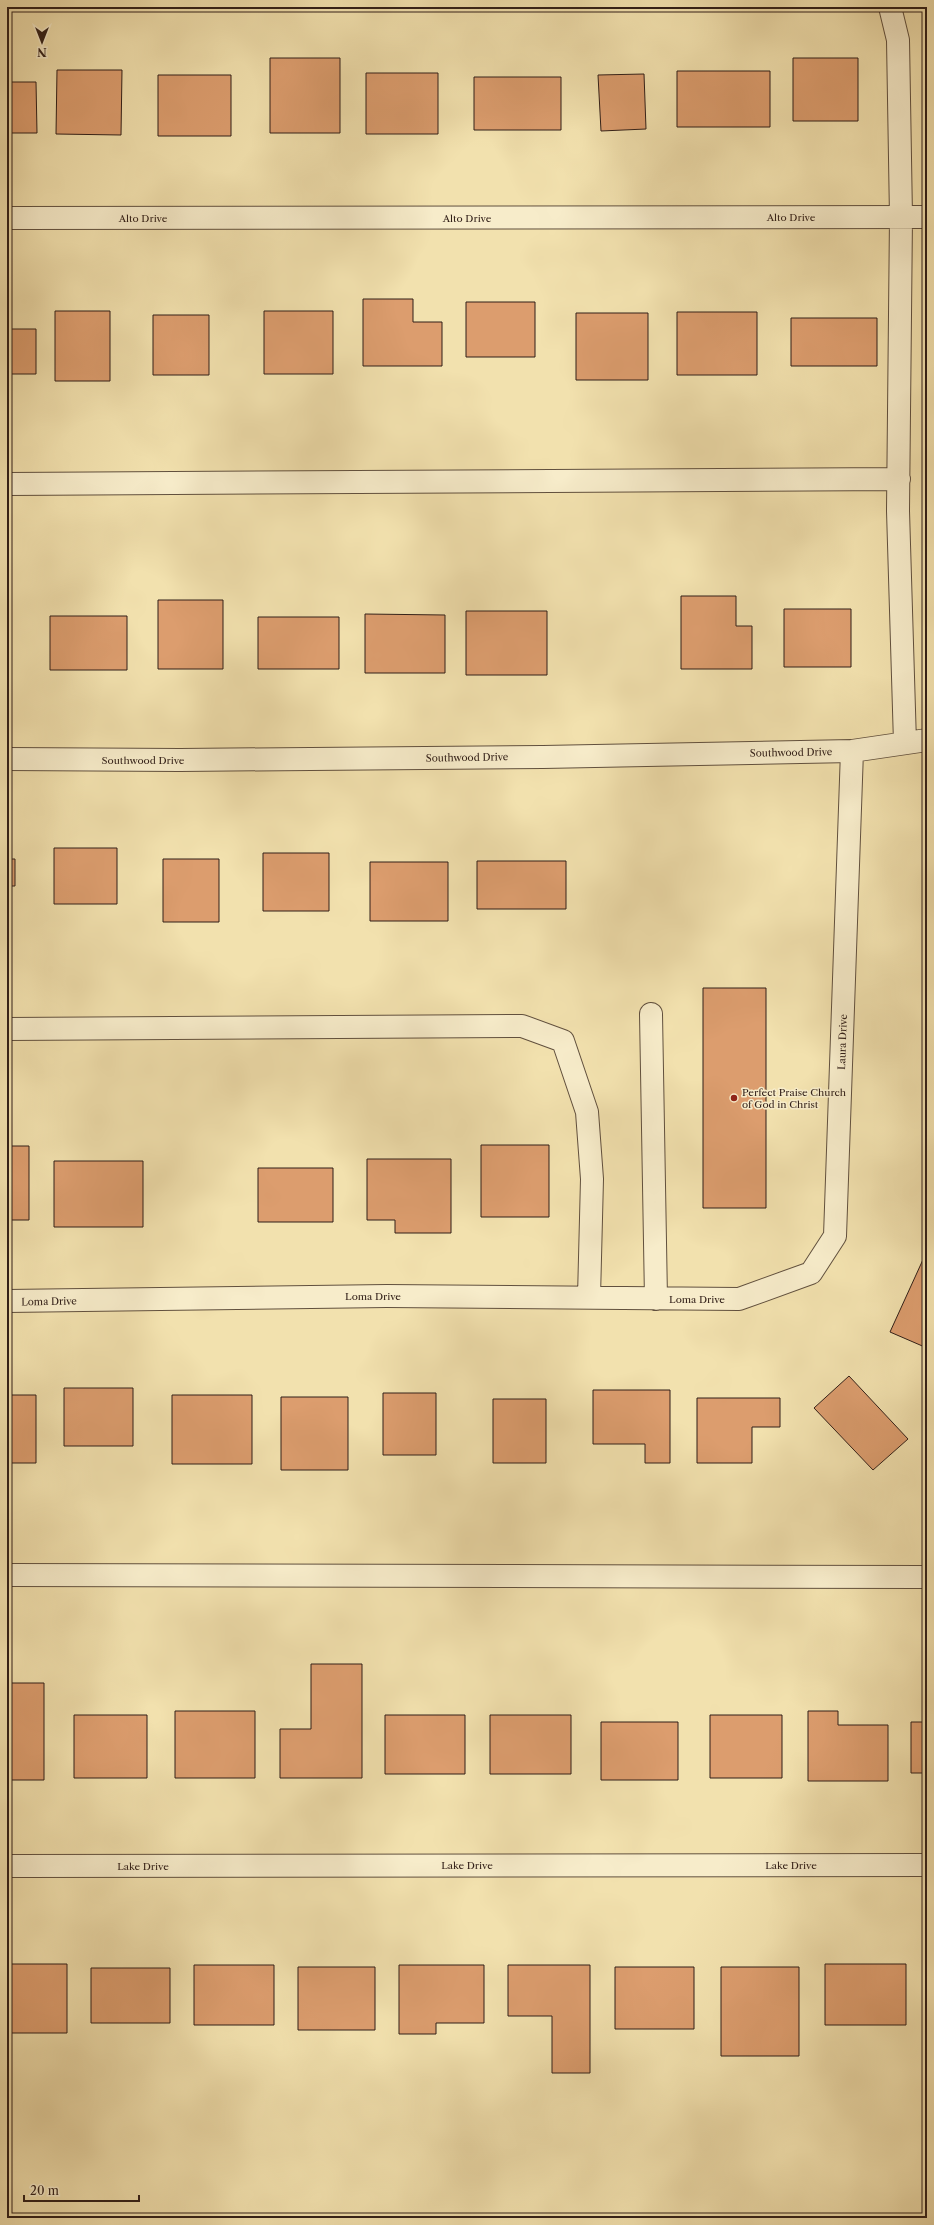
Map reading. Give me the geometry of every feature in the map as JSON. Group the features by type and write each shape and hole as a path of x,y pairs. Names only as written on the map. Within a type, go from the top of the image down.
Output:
{"street":[{"path":"890,7 898,40 901,217 899,479 905,743"},
{"name":"Alto Drive","path":"7,218 927,217"},
{"path":"7,484 899,479"},
{"name":"Southwood Drive","path":"7,759 180,760 527,757 852,751 927,740"},
{"name":"Laura Drive","path":"738,1299 811,1273 835,1236 852,751"},
{"path":"650,1014 656,1299"},
{"path":"7,1029 522,1026 562,1041 587,1112 592,1179 589,1297"},
{"name":"Loma Drive","path":"7,1301 386,1296 738,1299"},
{"path":"7,1575 927,1577"},
{"name":"Lake Drive","path":"7,1866 927,1865"}],"building":[{"path":"270,58 340,58 340,133 270,133"},
{"path":"793,58 858,58 858,121 793,121"},
{"path":"57,70 122,70 121,135 56,134"},
{"path":"677,71 770,71 770,127 677,127"},
{"path":"366,73 438,73 438,134 366,134"},
{"path":"644,74 646,129 601,131 598,75"},
{"path":"158,75 231,75 231,136 158,136"},
{"path":"474,77 561,77 561,130 474,130"},
{"path":"7,82 36,82 37,133 7,133"},
{"path":"363,299 413,299 413,322 442,322 442,366 363,366"},
{"path":"7,301 8,329 36,329 36,374 7,374"},
{"path":"466,302 535,302 535,357 466,357"},
{"path":"55,311 110,311 110,381 55,381"},
{"path":"264,311 333,311 333,374 264,374"},
{"path":"677,312 757,312 757,375 677,375"},
{"path":"576,313 648,313 648,380 576,380"},
{"path":"153,315 209,315 209,375 153,375"},
{"path":"791,318 877,318 877,366 791,366"},
{"path":"681,596 736,596 736,626 752,626 752,669 681,669"},
{"path":"158,600 223,600 223,669 158,669"},
{"path":"784,609 851,609 851,667 784,667"},
{"path":"466,611 547,611 547,675 466,675"},
{"path":"365,614 445,615 445,673 365,673"},
{"path":"50,616 127,616 127,670 50,670"},
{"path":"258,617 339,617 339,669 258,669"},
{"path":"54,848 117,848 117,904 54,904"},
{"path":"263,853 329,853 329,911 263,911"},
{"path":"7,859 15,859 15,886 7,886"},
{"path":"163,859 219,859 219,922 163,922"},
{"path":"477,861 566,861 566,909 477,909"},
{"path":"370,862 448,862 448,921 370,921"},
{"name":"Perfect Praise Church of God in Christ","path":"703,988 766,988 766,1208 703,1208"},
{"path":"481,1145 549,1145 549,1217 481,1217"},
{"path":"7,1146 29,1146 29,1220 7,1220"},
{"path":"367,1159 451,1159 451,1233 395,1233 395,1220 367,1220"},
{"path":"54,1161 143,1161 143,1227 54,1227"},
{"path":"258,1168 333,1168 333,1222 258,1222"},
{"path":"927,1253 927,1348 890,1332"},
{"path":"849,1376 908,1439 873,1470 814,1408"},
{"path":"64,1388 133,1388 133,1446 64,1446"},
{"path":"593,1390 670,1390 670,1463 645,1463 645,1444 593,1444"},
{"path":"383,1393 436,1393 436,1455 383,1455"},
{"path":"7,1395 36,1395 36,1463 7,1463"},
{"path":"172,1395 252,1395 252,1464 172,1464"},
{"path":"281,1397 348,1397 348,1470 281,1470"},
{"path":"697,1398 780,1398 780,1427 752,1427 752,1463 697,1463"},
{"path":"493,1399 546,1399 546,1463 493,1463"},
{"path":"311,1664 362,1664 362,1778 280,1778 280,1729 311,1729"},
{"path":"10,1683 44,1683 44,1780 7,1780 7,1721 10,1721"},
{"path":"175,1711 255,1711 255,1778 175,1778"},
{"path":"808,1711 838,1711 838,1725 888,1725 888,1781 808,1781"},
{"path":"74,1715 147,1715 147,1778 74,1778"},
{"path":"385,1715 465,1715 465,1774 385,1774"},
{"path":"490,1715 571,1715 571,1774 490,1774"},
{"path":"710,1715 782,1715 782,1778 710,1778"},
{"path":"601,1722 678,1722 678,1780 601,1780"},
{"path":"911,1722 927,1722 927,1773 911,1773"},
{"path":"7,1964 67,1964 67,2033 7,2033"},
{"path":"825,1964 906,1964 906,2025 825,2025"},
{"path":"194,1965 274,1965 274,2025 194,2025"},
{"path":"399,1965 484,1965 484,2023 436,2023 436,2034 399,2034"},
{"path":"508,1965 590,1965 590,2073 552,2073 552,2016 508,2016"},
{"path":"298,1967 375,1967 375,2030 298,2030"},
{"path":"615,1967 694,1967 694,2029 615,2029"},
{"path":"721,1967 799,1967 799,2056 721,2056"},
{"path":"91,1968 170,1968 170,2023 91,2023"}],"place":[{"name":"Perfect Praise Church of God in Christ","path":"734,1098"}]}
